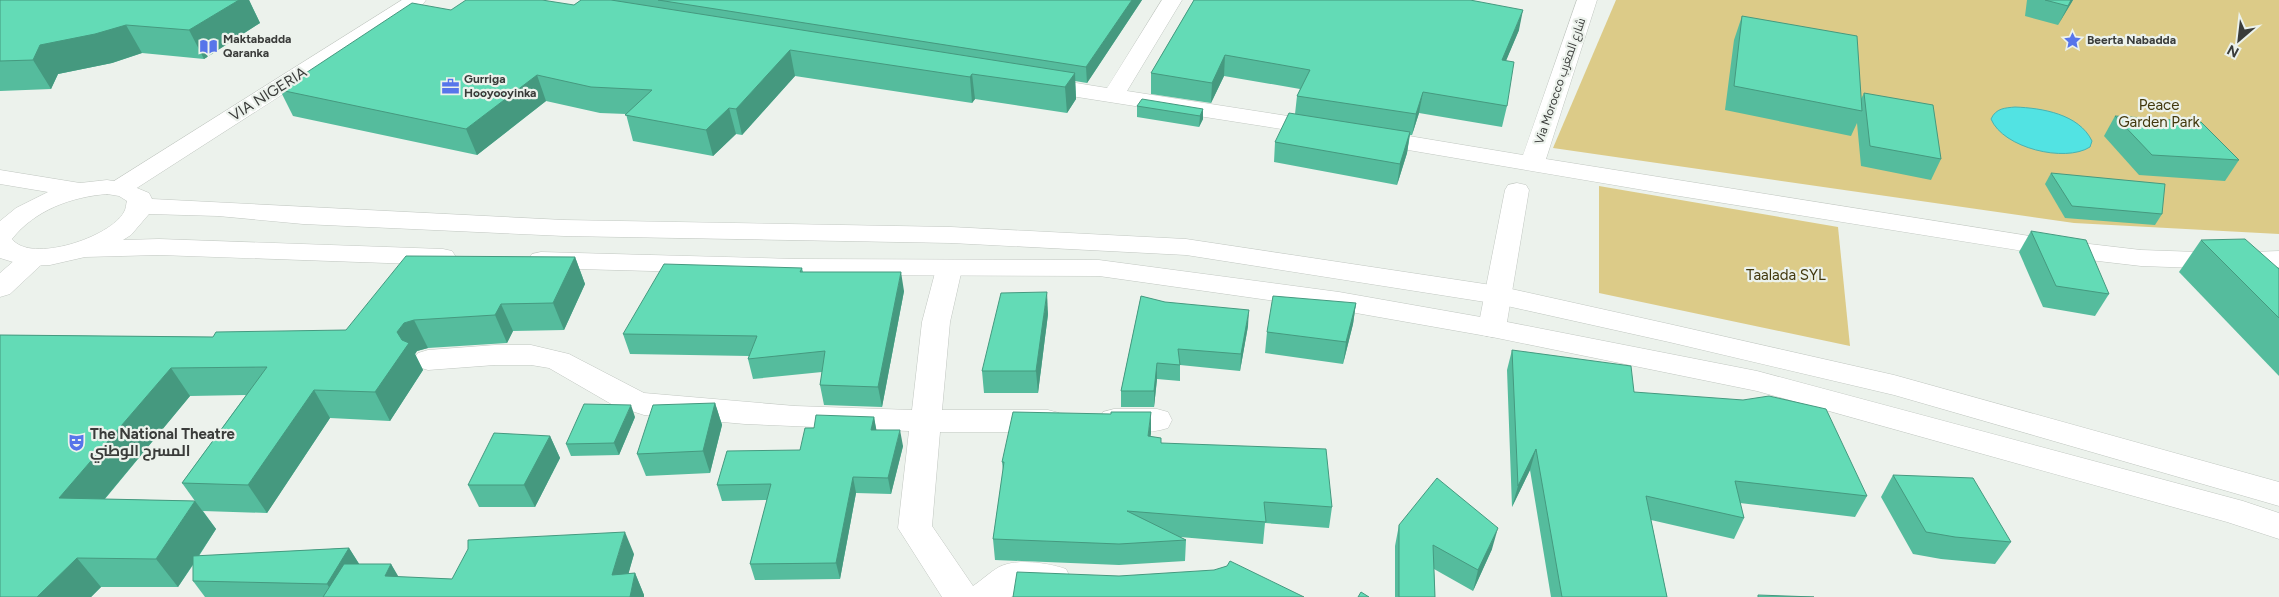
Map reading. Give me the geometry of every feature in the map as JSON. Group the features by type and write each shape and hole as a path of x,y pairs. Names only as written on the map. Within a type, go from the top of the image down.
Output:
{"main road":[{"name":"VIA NIGERIA","path":"120,188 416,0"},
{"path":"1114,95 1172,0"},
{"name":"Via Morocco شارع المغرب","path":"1533,162 1587,0"},
{"path":"1016,80 1533,162 1673,188 2055,248 2141,258 2226,261 2279,259"},
{"path":"0,177 81,190 120,188 133,191 140,198 141,206 136,217 123,229 105,240 57,256 33,258 13,256 0,244 6,228 25,212 59,196 81,190"},
{"path":"1492,328 1518,190"},
{"path":"141,206 218,208 303,216 564,228 950,235 1186,247 1498,295 1894,385 2219,475 2279,494"},
{"path":"950,235 949,269 936,322 915,528 961,597"},
{"path":"82,249 159,247 304,254 471,258"},
{"path":"0,288 33,258"},
{"path":"511,259 949,269 1099,268 1339,301 1492,328 1756,381 2231,510 2279,526"},
{"path":"428,360 533,355 559,361 641,403 781,416 925,422 1157,420"},
{"path":"2219,475 2231,510"},
{"path":"986,597 1012,577 1090,580"}],"green space":[{"name":"Peace Garden Park","path":"1616,0 2279,0 2279,234 2074,223 1553,148"},
{"name":"Taalada SYL","path":"1599,186 1838,227 1850,346 1599,293"}],"water":[{"path":"2015,107 2048,111 2069,119 2086,132 2092,141 2090,147 2079,152 2051,153 2021,145 2008,138 1991,119 1995,113 2004,108"}],"building":[{"path":"0,0 239,0 189,30 126,25 95,34 40,45 33,60 0,61"},
{"path":"466,0 542,0 574,5 581,0 611,0 1075,73 1065,87 972,74 970,77 790,50 736,109 729,108 706,130 625,115 652,90 591,87 537,75 466,129 280,90 412,3 451,10"},
{"path":"658,0 1132,0 1086,67"},
{"path":"1194,0 1470,0 1523,10 1502,60 1514,62 1507,106 1423,92 1416,114 1297,96 1310,70 1225,55 1212,83 1151,73"},
{"path":"2045,0 2071,0 2068,6"},
{"path":"1742,16 1857,36 1862,111 1734,86"},
{"path":"1864,93 1933,105 1941,159 1870,146"},
{"path":"1142,99 1203,109 1200,116 1137,106"},
{"path":"1289,113 1410,132 1400,164 1275,142"},
{"path":"2115,116 2201,122 2239,160 2152,155"},
{"path":"2051,173 2165,184 2162,214 2072,206"},
{"path":"2031,231 2086,240 2109,294 2056,286"},
{"path":"2245,239 2279,269 2279,318 2201,240"},
{"path":"406,256 575,257 553,303 501,304 495,315 414,320 404,323 397,332 402,340 409,343 375,392 314,390 248,485 182,483 267,367 171,368 59,498 195,501 156,559 77,558 37,597 0,597 0,335 213,337 216,332 346,330"},
{"path":"664,264 802,268 800,272 901,272 878,387 820,385 825,351 748,359 757,336 623,334"},
{"path":"1047,292 1036,371 982,371 1001,293"},
{"path":"1141,296 1165,302 1249,310 1241,354 1178,349 1180,365 1157,363 1154,391 1121,391"},
{"path":"1273,296 1356,303 1346,342 1267,332"},
{"path":"1512,350 1631,366 1634,392 1743,400 1769,396 1826,409 1867,496 1735,481 1744,518 1646,496 1667,597 1562,597 1536,449 1518,486"},
{"path":"715,403 703,451 637,454 653,405"},
{"path":"584,404 631,405 614,443 566,444"},
{"path":"1013,412 1111,414 1111,412 1151,412 1148,436 1161,438 1161,443 1326,449 1332,507 1264,502 1266,522 1127,511 1186,540 1119,544 993,539 1004,462 1002,462"},
{"path":"816,415 874,417 871,430 900,430 888,478 853,477 836,563 750,564 771,484 717,485 727,451 800,450 805,428 814,428"},
{"path":"494,433 550,436 524,485 468,485"},
{"path":"1893,475 1973,478 2011,542 1955,537 1926,532"},
{"path":"1437,478 1498,528 1478,570 1433,545 1435,597 1399,597 1399,525"},
{"path":"625,532 612,575 635,573 630,597 323,597 344,564 391,564 385,576 452,579 468,549 468,540"},
{"path":"349,548 327,584 193,581 193,556"},
{"path":"1230,561 1304,597 1013,597 1017,572 1119,576 1214,570 1227,566"},
{"path":"1361,592 1369,597 1358,597"},
{"path":"1758,595 1814,597 1758,597"}],"place":[{"name":"Beerta Nabadda","path":"2073,40"},
{"name":"Maktabadda Qaranka","path":"209,46"},
{"name":"Gurriga Hooyooyinka","path":"450,86"},
{"name":"The National Theatre المسرح الوطني","path":"76,443"}]}
